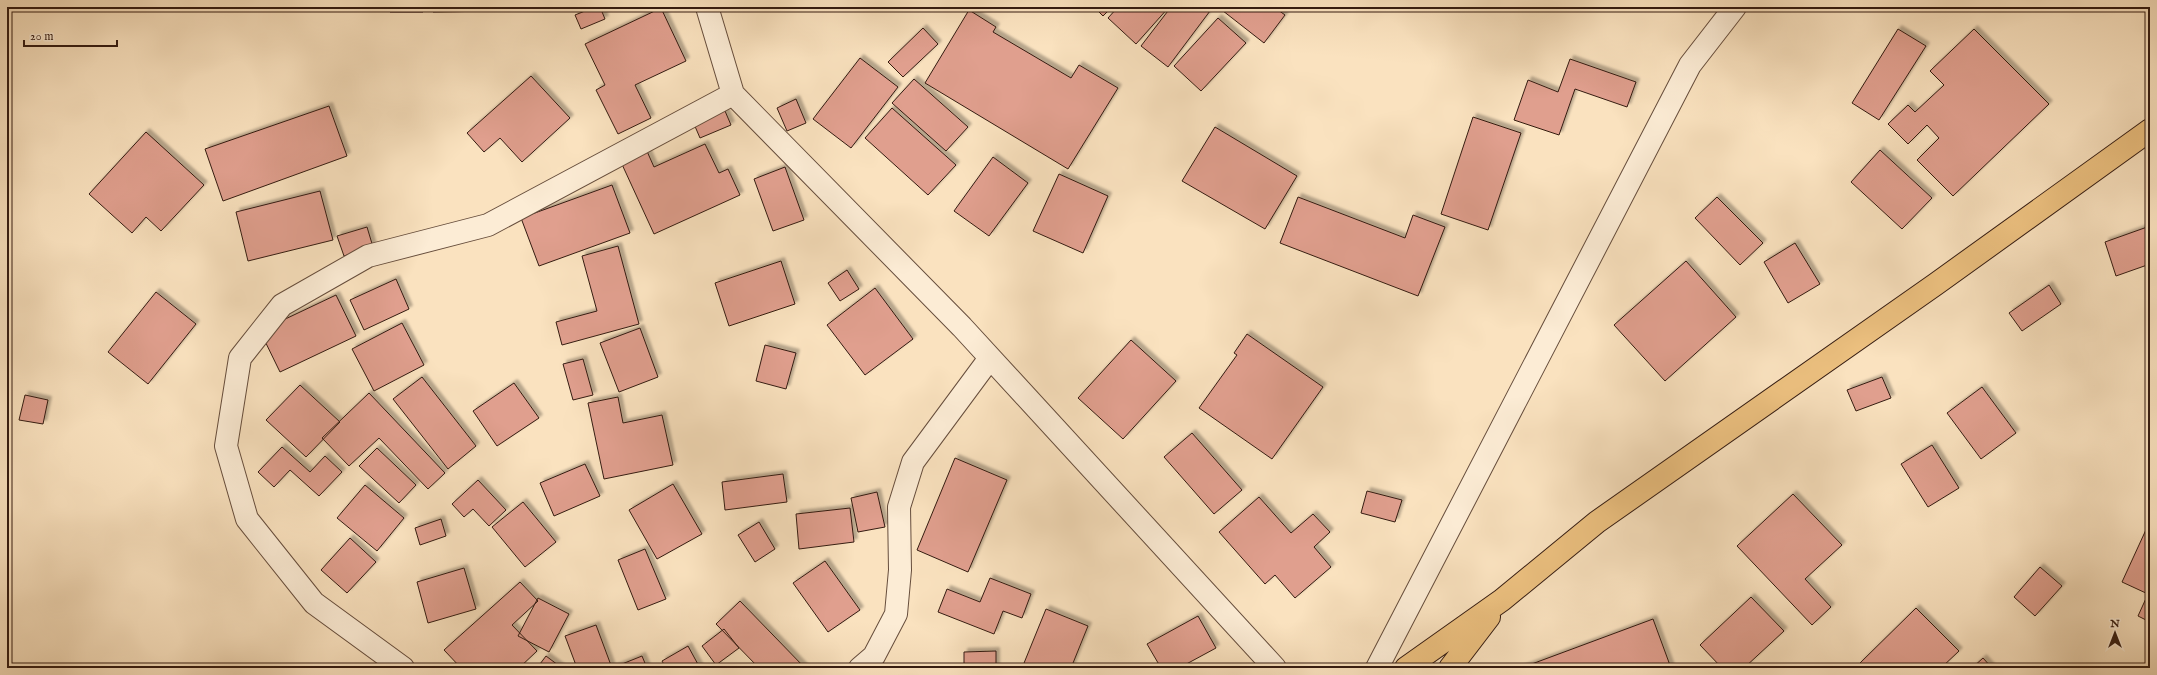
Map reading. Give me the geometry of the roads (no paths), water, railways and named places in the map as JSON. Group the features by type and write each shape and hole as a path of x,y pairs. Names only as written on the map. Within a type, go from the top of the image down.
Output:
{"main road":[{"path":"1406,668 1502,600 1598,522 1936,284 2150,130"},
{"path":"1450,668 1502,600"}],"street":[{"path":"707,7 734,94 990,358 1275,668"},
{"path":"1377,668 1690,65 1735,7"},
{"path":"403,668 314,602 247,519 226,446 240,358 282,305 368,256 488,225 734,94"},
{"path":"860,668 874,656 896,614 900,570 899,506 913,462 990,358"}]}
